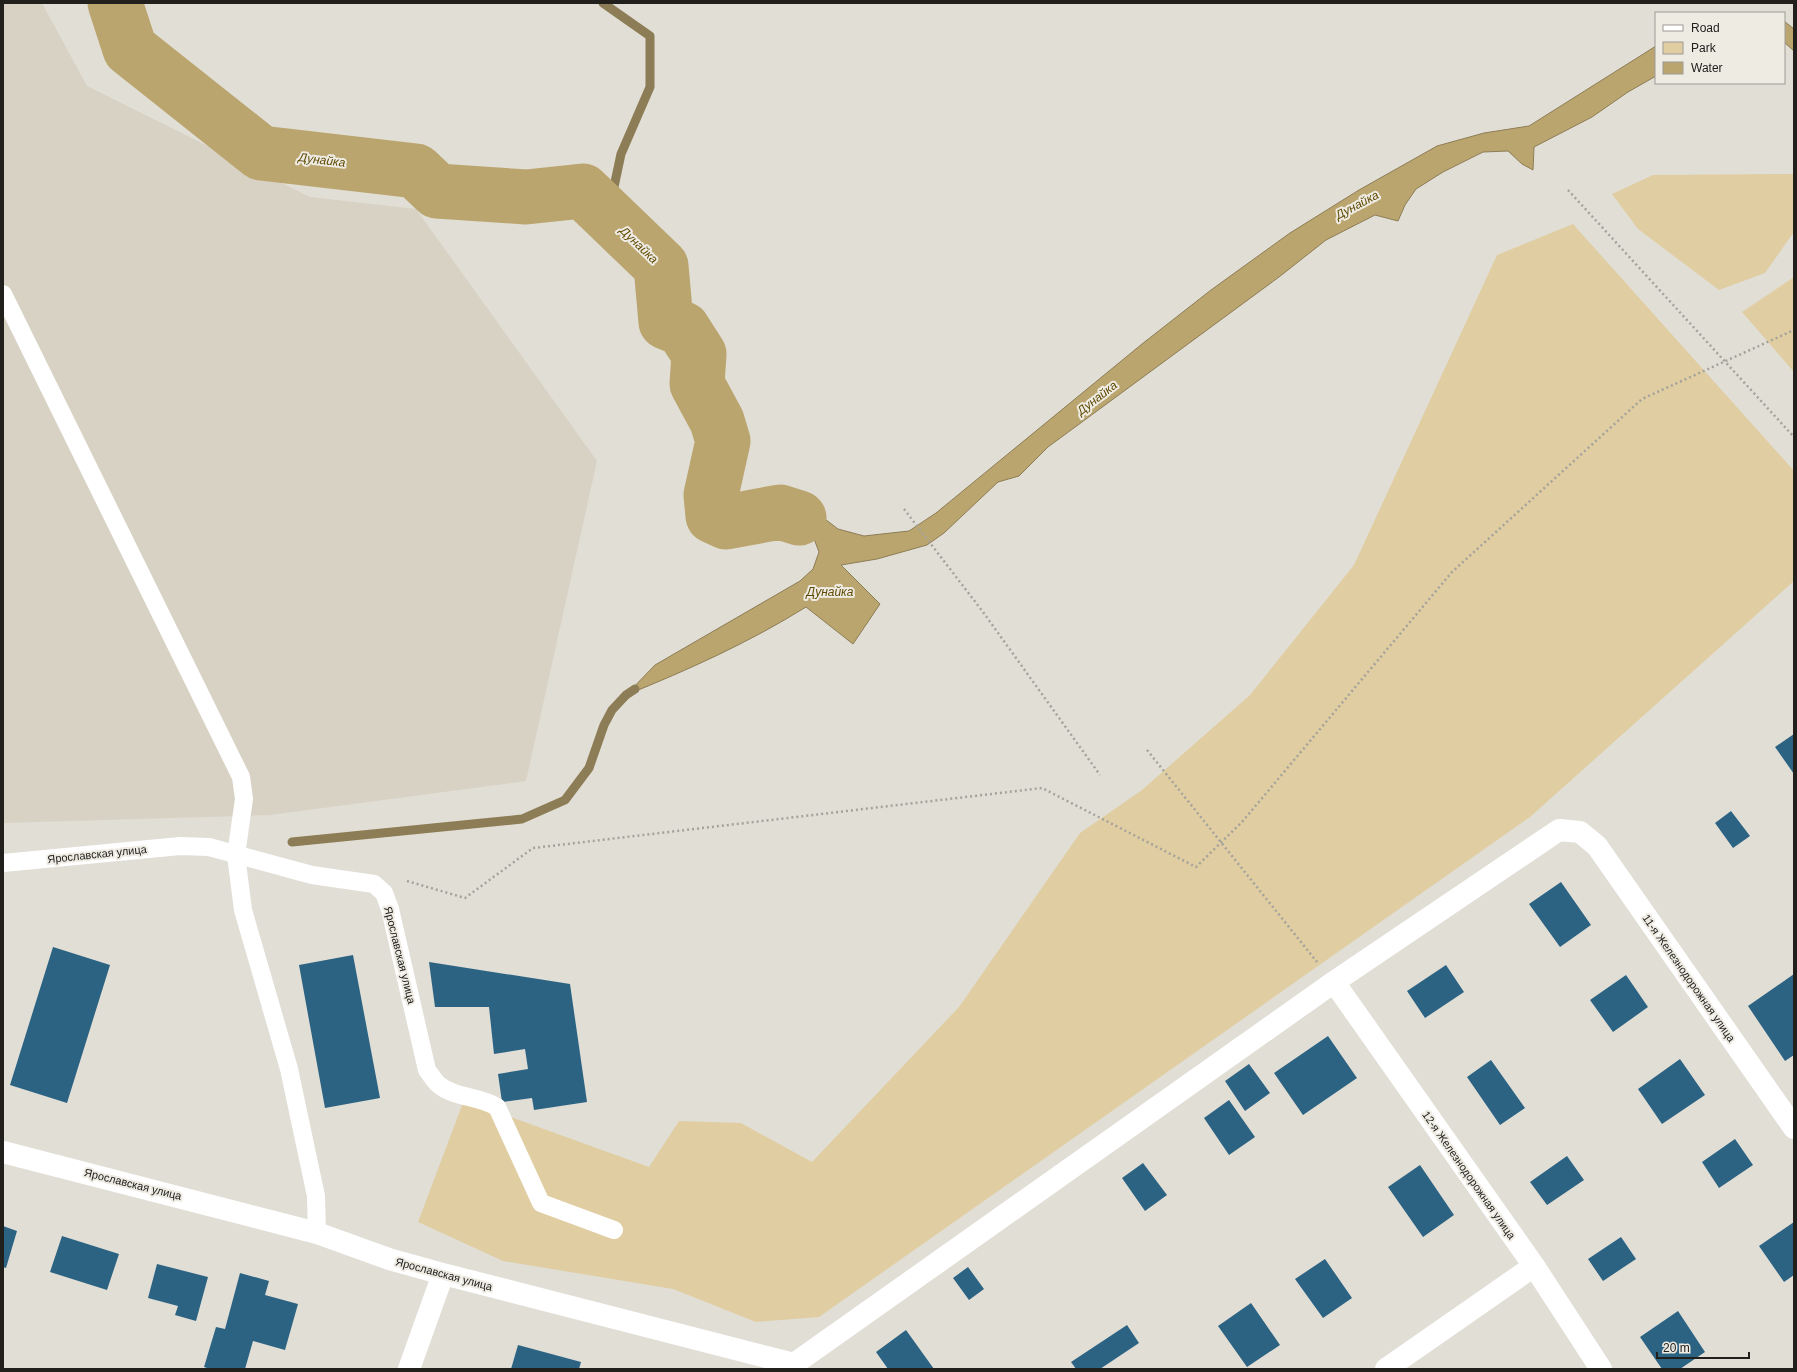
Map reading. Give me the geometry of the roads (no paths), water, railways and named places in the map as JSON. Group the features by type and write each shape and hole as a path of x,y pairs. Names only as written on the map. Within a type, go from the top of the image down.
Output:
{"street":[{"name":"11-я Железнодорожная улица","path":"1334,982 1559,830 1580,832 1597,846 1794,1128"},
{"name":"12-я Железнодорожная улица","path":"1334,982 1534,1266 1601,1369"},
{"path":"796,1366 1334,982"},
{"name":"Ярославская улица","path":"3,1152 318,1232 389,1259 796,1366"},
{"path":"1386,1369 1534,1266"},
{"path":"409,1369 443,1274"}],"lane":[{"path":"3,294 241,777 244,799 236,855 243,910 292,1084 316,1196 318,1232"},
{"name":"Ярославская улица","path":"3,863 180,846 209,847 312,875 374,884 384,893 390,909 428,1070 438,1084 450,1092 489,1102 497,1107 541,1203 614,1230"}],"water":[{"path":"1785,22 1794,29 1794,51 1785,43"},
{"name":"Дунайка","path":"1655,47 1655,77 1628,92 1592,117 1534,147 1533,170 1522,164 1508,151 1483,152 1443,172 1416,189 1405,205 1398,221 1375,215 1326,240 1279,277 1048,447 1019,476 998,482 944,533 927,545 877,559 841,565 880,604 853,644 806,607 741,644 672,676 626,695 655,665 800,581 813,569 819,552 811,531 781,520 726,522 741,510 777,502 813,510 838,529 864,536 909,531 936,513 1142,344 1211,290 1290,233 1359,190 1437,146 1484,133 1529,126"}],"waterway":[{"name":"Дунайка","path":"115,3 130,49 261,153 416,171 437,191 526,197 583,191 661,266 666,322 683,329 699,354 697,384 717,421 723,441 711,495 713,516 726,522 780,512 799,518"},
{"path":"603,3 650,36 650,87 621,154 608,215"},
{"path":"292,842 522,819 565,800 589,768 604,725 612,710 626,695 635,689"}]}
